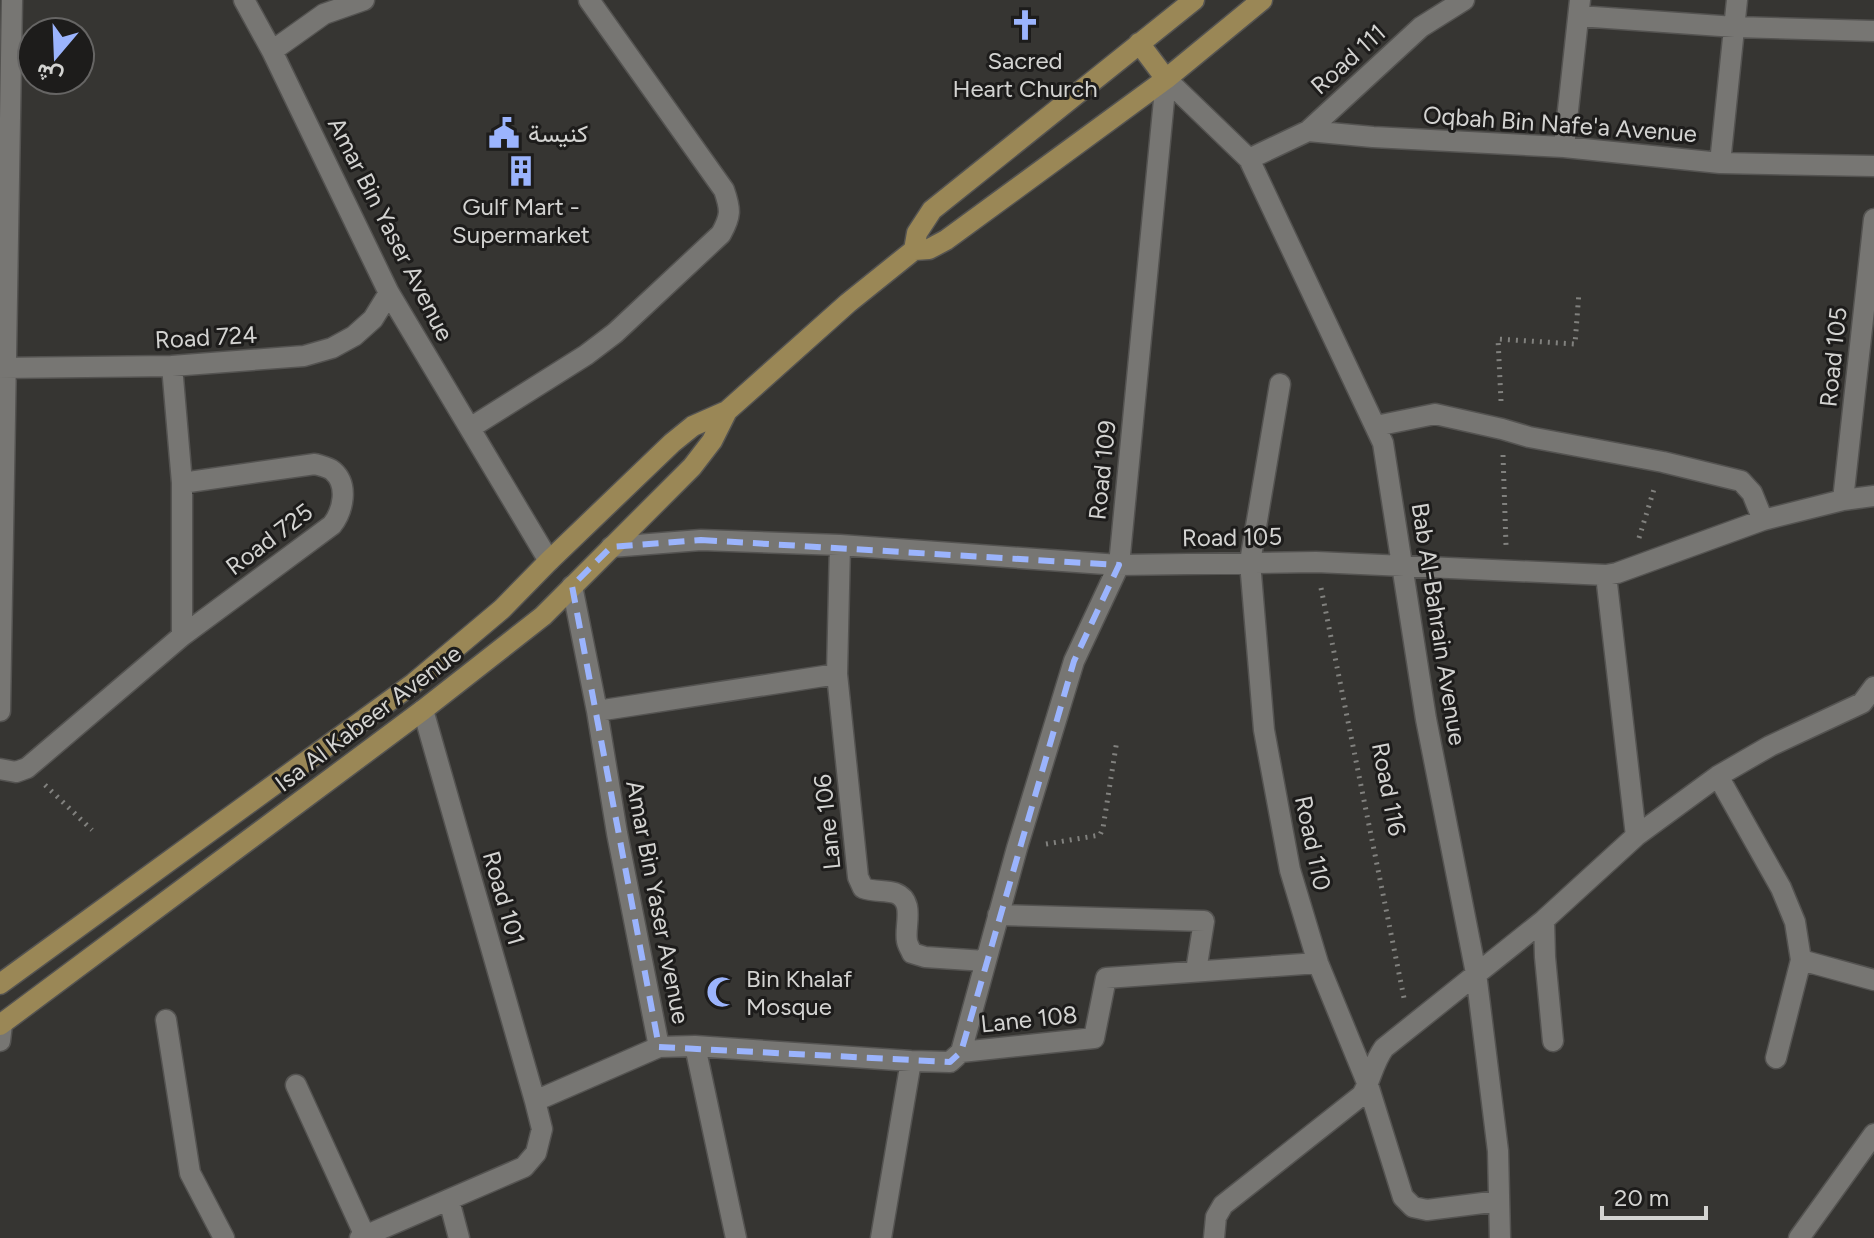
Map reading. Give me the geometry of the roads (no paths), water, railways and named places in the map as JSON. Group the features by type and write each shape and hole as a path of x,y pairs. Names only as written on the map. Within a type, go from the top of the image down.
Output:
{"main road":[{"name":"Isa Al Kabeer Avenue","path":"914,250 917,233 932,210 1194,0"},
{"name":"Isa Al Kabeer Avenue","path":"0,984 414,683 502,609 693,426 727,411 848,303 914,250 929,249 946,240 1166,79 1262,0"},
{"path":"1139,43 1166,79"},
{"name":"Isa Al Kabeer Avenue","path":"0,1027 423,710 543,616 692,467 712,441 727,411"}],"street":[{"path":"0,711 3,368 12,0"},
{"name":"Amar Bin Yaser Avenue","path":"244,0 272,51 389,293 549,561"},
{"path":"272,51 324,14 364,0"},
{"path":"470,428 586,355 615,333 721,234 730,218 724,190 589,0"},
{"name":"Road 111","path":"1308,131 1421,27 1464,0"},
{"path":"1720,163 1737,0"},
{"path":"1564,147 1580,8 1735,27 1874,31"},
{"name":"Bab Al-Bahrain Avenue","path":"1166,79 1249,159 1383,443 1426,719 1476,973 1498,1151 1500,1238"},
{"name":"Road 109","path":"961,1052 1017,848 1074,661 1119,565 1166,79"},
{"path":"1249,159 1308,131"},
{"name":"Oqbah Bin Nafe'a Avenue","path":"1308,131 1564,147 1720,163 1874,166"},
{"name":"Road 105","path":"1843,500 1874,219"},
{"name":"Road 724","path":"3,368 172,366 304,356 332,348 354,336 373,319 389,293"},
{"path":"172,366 182,483 182,636"},
{"name":"Road 110","path":"1280,384 1250,562 1264,730 1290,870 1318,963 1368,1085 1403,1197 1413,1207 1427,1210 1499,1201"},
{"path":"1376,426 1435,414 1529,437 1663,462 1741,481 1752,493 1763,520"},
{"name":"Road 725","path":"0,769 16,772 27,768 182,636 332,525 338,517 343,497 333,471 315,464 182,483"},
{"name":"Road 105","path":"611,547 701,540 840,545 1119,565 1316,562 1606,575 1763,520 1843,500 1874,496"},
{"name":"Lane 106","path":"840,545 837,674 858,877 863,888 873,892 895,893 908,906 907,942 912,953 925,957 985,961"},
{"path":"1606,575 1636,836"},
{"name":"Amar Bin Yaser Avenue","path":"572,586 659,1047 695,1046 736,1238"},
{"path":"597,711 837,674"},
{"path":"1214,1238 1216,1217 1223,1205 1362,1095 1384,1048 1544,920 1636,836 1718,776 1770,746 1862,703 1874,687"},
{"name":"Road 101","path":"296,1085 363,1237 524,1167 536,1153 542,1129 535,1101 423,710"},
{"path":"1718,776 1781,888 1795,922 1801,960 1776,1058"},
{"path":"998,915 1204,921 1196,971"},
{"path":"1544,920 1553,1041"},
{"path":"1801,960 1874,980"},
{"name":"Lane 108","path":"961,1052 1094,1038 1106,978 1318,963"},
{"path":"166,1020 190,1173 224,1238"},
{"path":"695,1046 950,1062 961,1052"},
{"path":"535,1101 659,1047"},
{"path":"881,1238 911,1061"},
{"path":"1799,1238 1874,1134"},
{"path":"449,1200 459,1238"}],"place":[{"name":"Sacred Heart Church","path":"1025,25"},
{"name":"كنيسة","path":"504,133"},
{"name":"Gulf Mart - Supermarket","path":"521,171"},
{"name":"Bin Khalaf Mosque","path":"722,992"}]}
